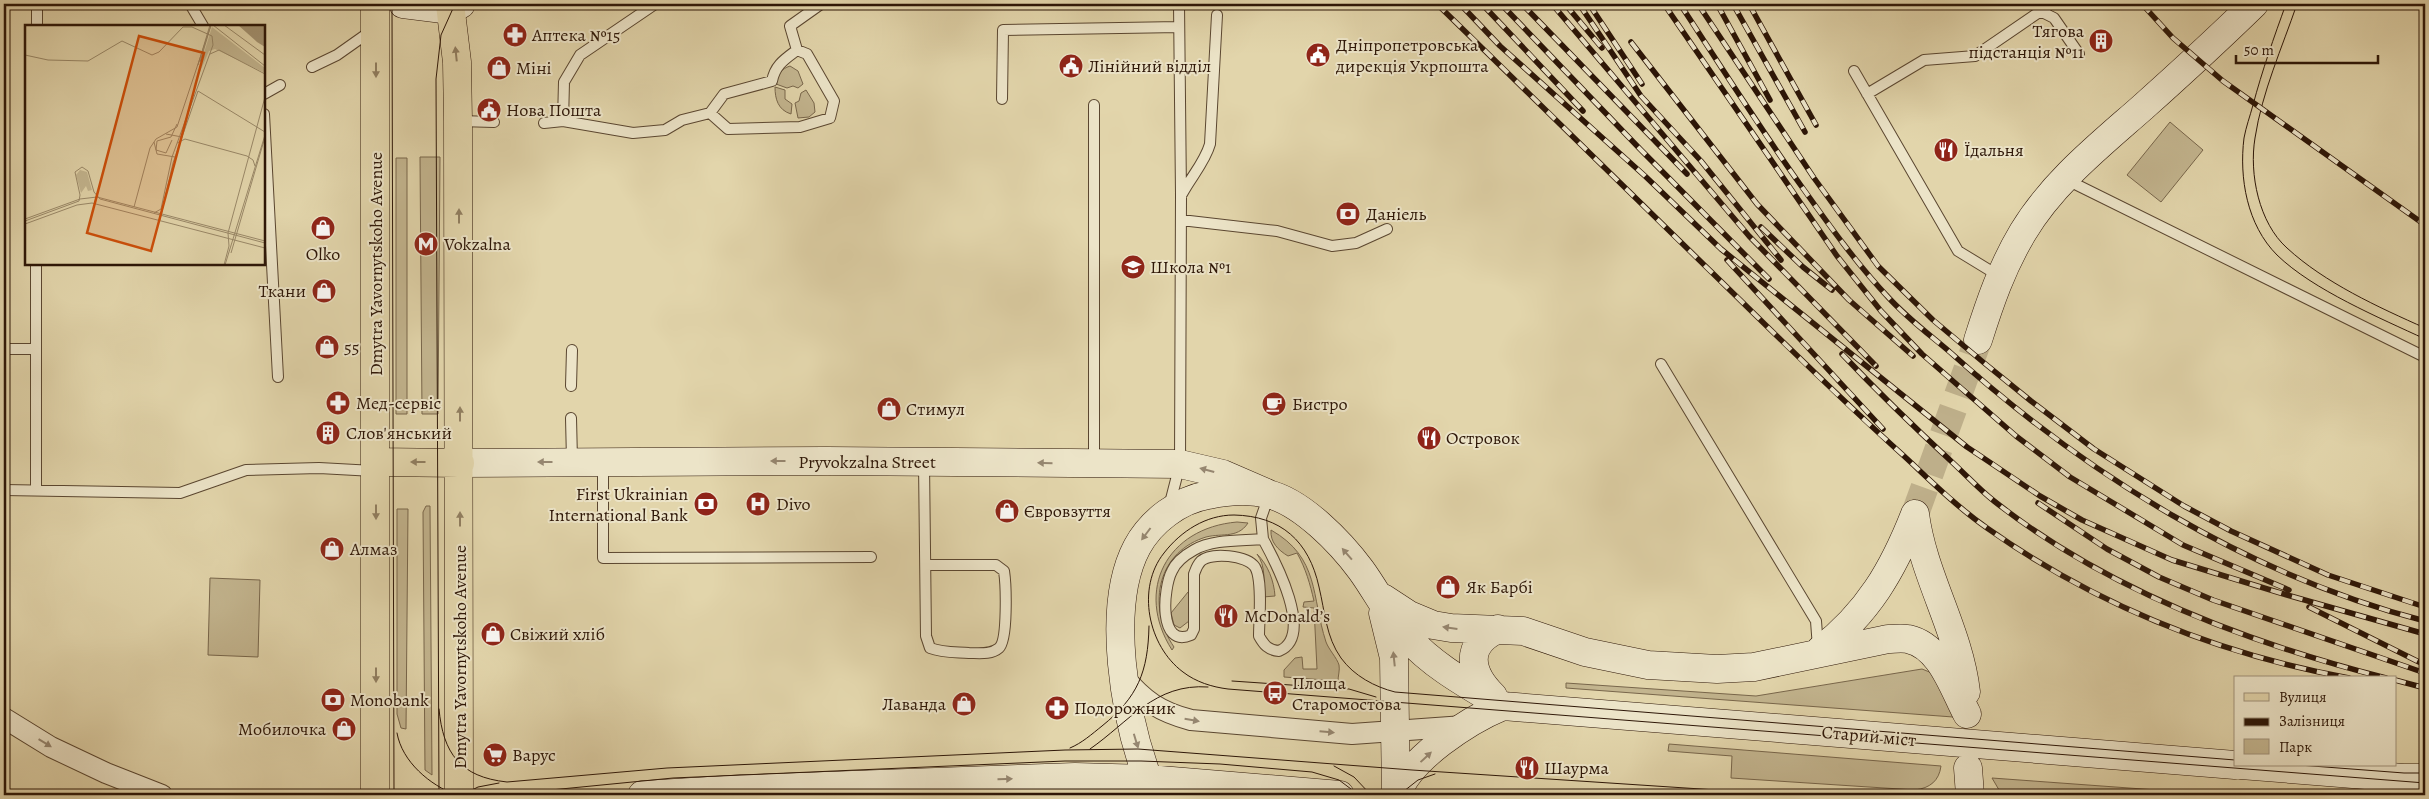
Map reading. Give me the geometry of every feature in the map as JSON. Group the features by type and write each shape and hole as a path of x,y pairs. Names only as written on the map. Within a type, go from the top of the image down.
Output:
{"main road":[{"path":"403,4 454,6"},
{"path":"1978,340 1999,276 2024,231 2045,201 2065,179 2254,4"},
{"name":"Dmytra Yavornytskoho Avenue","path":"454,6 458,121 459,795"},
{"name":"Dmytra Yavornytskoho Avenue","path":"375,795 376,16"},
{"path":"376,466 460,462"},
{"name":"Pryvokzalna Street","path":"460,462 1180,464 1223,474 1269,494 1302,512 1325,530 1361,570 1375,593"},
{"path":"1148,779 1134,736 1126,703 1123,676 1122,604 1128,566 1138,546 1152,527 1167,513 1190,500 1223,492 1269,494"},
{"path":"1375,593 1409,614 1433,625 1474,630 1498,628 1535,634 1571,648 1614,659 1681,668 1754,667 1888,638 1908,639 1920,644 1933,654 1944,668 1967,714 1966,691 1955,639 1923,551 1916,514 1900,554 1882,585 1851,624 1818,652"},
{"path":"1375,593 1389,616 1409,639 1436,664 1502,706"},
{"path":"1375,593 1387,624 1394,658 1397,795"},
{"path":"1498,628 1482,638 1477,645 1474,665 1478,677 1485,688 1502,706"},
{"path":"1397,795 1405,778 1412,770 1464,726 1502,706"},
{"name":"Старий міст","path":"1502,706 2234,765"},
{"path":"2253,766 2403,778 2425,778"},
{"path":"1968,768 1970,795"},
{"path":"642,795 1074,786 1148,779 1340,795"}],"street":[{"path":"1123,676 1148,702 1169,714 1191,720 1352,734 1464,726"},
{"path":"4,718 51,747 106,774 162,795"}],"lane":[{"path":"36,4 36,25"},
{"path":"190,4 202,25"},
{"path":"563,122 564,82 580,55 655,4"},
{"path":"797,50 790,26 820,4"},
{"path":"1167,513 1180,464 1181,195 1179,4"},
{"path":"1867,94 1924,60 1975,56 2051,4"},
{"path":"2040,11 2054,18 2079,54"},
{"path":"312,68 337,55 376,16"},
{"path":"1181,195 1192,174 1206,157 1210,144 1218,16"},
{"path":"1002,99 1003,30 1179,27"},
{"path":"710,113 728,129 800,127 830,118 834,101 807,54 797,50"},
{"path":"544,123 563,122 633,133 665,130 682,120 710,113 724,94 772,81 773,71 779,63 797,50"},
{"path":"1854,71 1958,251 1999,276"},
{"path":"265,93 280,85"},
{"path":"1094,105 1094,464"},
{"path":"458,121 494,122"},
{"path":"265,133 278,377"},
{"path":"2065,179 2425,357"},
{"path":"1181,220 1277,231 1332,246 1356,243 1387,229"},
{"path":"36,265 36,490"},
{"path":"4,349 36,349"},
{"path":"571,386 572,350"},
{"path":"1661,364 1816,621 1818,652"},
{"path":"571,418 572,461"},
{"path":"603,461 603,558 871,557"},
{"path":"924,462 926,636 930,648 941,652 990,653 1000,648 1004,638 1006,582 1004,571 996,565 926,565"},
{"path":"4,490 180,493 246,470 376,466"},
{"path":"1263,539 1202,546 1178,561 1172,571 1166,602 1167,618 1171,633 1176,637 1184,638 1191,635 1194,629 1194,574 1196,566 1202,559 1209,557 1242,557 1255,567 1258,576 1259,636 1262,643 1272,650 1279,651 1292,640 1292,617 1288,591 1263,539 1261,518 1269,494"}],"green space":[{"path":"790,66 798,71 803,84 798,88 793,86 787,88 776,84 780,72"},
{"path":"775,87 785,90 785,99 792,104 791,114 783,110 778,104"},
{"path":"806,90 814,103 815,112 809,117 798,118 795,103 799,101 801,93"},
{"path":"2170,122 2203,150 2161,202 2127,175"},
{"path":"420,157 440,157 438,414 422,414"},
{"path":"396,158 407,158 407,414 396,414"},
{"path":"426,506 430,506 432,775 425,770 423,512"},
{"path":"397,509 408,509 406,729 401,728 397,714"},
{"path":"1237,522 1248,523 1239,532 1209,536 1187,546 1175,557 1166,570 1159,600 1166,632 1174,647 1172,650 1161,628 1156,606 1157,585 1164,566 1176,549 1192,536 1213,527"},
{"path":"1271,530 1287,541 1298,553 1306,566 1315,594 1326,642 1339,665 1338,681 1284,677 1284,670 1295,658 1302,657 1303,669 1317,669 1314,608 1303,607 1304,602 1314,601 1303,565 1297,553 1288,556 1281,551 1273,542"},
{"path":"1257,554 1270,574 1275,596 1263,597 1263,569"},
{"path":"210,578 260,580 258,657 208,655"},
{"path":"1188,592 1191,592 1189,621 1180,628 1174,625 1171,613"},
{"path":"1922,669 1937,675 1953,717 1566,688 1566,683 1756,696"},
{"path":"1669,744 1941,766 1938,776 1933,783 1925,788 1915,790 1731,778 1732,756 1668,751"},
{"path":"1992,778 2225,795 2002,795"}],"tunnel":[{"path":"1915,514 1978,340"}],"tram line":[{"path":"392,4 394,795"},
{"path":"439,795 436,79 441,35 455,4"},
{"path":"2286,4 2264,67 2244,138 2244,185 2247,200 2258,230 2277,255 2309,280 2348,302 2425,339"},
{"path":"2297,4 2267,87 2255,138 2255,182 2263,212 2277,238 2302,261 2335,283 2371,303 2425,328"},
{"path":"2234,760 1395,692 1365,680 1341,658 1329,633 1319,587 1308,556 1300,544 1279,526 1251,516 1234,515 1214,518 1186,531 1164,553 1155,567 1150,583 1148,599 1154,632 1161,647 1171,661 1193,679 1204,684 1228,689 2425,783"},
{"path":"1070,748 1083,741 1102,726 1124,705 1132,694 1143,670 1149,626"},
{"path":"1232,681 1349,689 1376,697"},
{"path":"1090,749 1130,716 1158,698 1173,691 1189,687 1208,687"},
{"path":"439,709 445,738 457,760 477,775 507,782 667,768 1065,750 1138,749 1412,770 1792,795"},
{"path":"397,733 400,744 411,763 427,779 456,795"},
{"path":"500,795 673,778 1065,761 1220,764 1312,772 1339,780 1359,795"},
{"path":"1334,766 1354,777 1371,795"},
{"path":"2312,766 2425,773"},
{"path":"1399,795 1418,780 1435,774"},
{"path":"462,795 478,787 499,783"}],"railway":[{"path":"1437,4 1819,377 1944,494 1976,520 2028,556 2071,581 2160,623 2252,655 2339,676"},
{"path":"1460,4 1500,46 1645,176 1721,249 1967,447 2040,496 2082,520 2172,560 2425,634"},
{"path":"1482,4 1583,111"},
{"path":"1501,4 1640,149 1769,279"},
{"path":"1522,4 1687,174"},
{"path":"1552,4 1749,236 1876,366"},
{"path":"1565,4 1602,48"},
{"path":"1579,4 1641,96 1701,161 1781,260"},
{"path":"1589,4 1642,84"},
{"path":"1664,4 1837,256 1881,311 1922,354 2016,436 2070,477 2183,545 2289,590"},
{"path":"1680,4 1786,164 1865,271 1903,312 2003,398 2058,440 2114,479 2173,516 2233,548 2295,577 2359,601 2425,621"},
{"path":"1698,4 1814,178 1878,266 1933,320 1983,362 2094,449 2184,506 2231,531 2328,575 2425,607"},
{"path":"1717,4 1770,100"},
{"path":"1733,4 1805,132"},
{"path":"1749,4 1816,125"},
{"path":"2142,4 2173,38 2223,81 2425,225"},
{"path":"1631,42 1757,204 1849,300 1913,356"},
{"path":"1761,227 1803,267 1832,290"},
{"path":"1727,260 1883,429"},
{"path":"1842,354 1896,409 1988,496 2038,533 2084,561 2131,587 2231,630 2282,648 2379,676"},
{"path":"2038,503 2107,549 2159,577 2213,600 2425,673"},
{"path":"2309,607 2425,665"},
{"path":"2396,680 2425,688"}],"place":[{"name":"Аптека №15","path":"515,35"},
{"name":"Тягова пiдстанцiя №11","path":"2101,41"},
{"name":"Дніпропетровська дирекція Укрпошта","path":"1318,55"},
{"name":"Лінійний відділ","path":"1071,66"},
{"name":"Міні","path":"499,68"},
{"name":"Нова Пошта","path":"489,110"},
{"name":"Їдальня","path":"1946,150"},
{"name":"Даніель","path":"1348,214"},
{"name":"Olko","path":"323,228"},
{"name":"Vokzalna","path":"426,244"},
{"name":"Школа №1","path":"1133,267"},
{"name":"Ткани","path":"324,291"},
{"name":"55","path":"327,347"},
{"name":"Мед-сервіс","path":"338,403"},
{"name":"Бистро","path":"1274,404"},
{"name":"Стимул","path":"889,409"},
{"name":"Слов'янський","path":"328,433"},
{"name":"Островок","path":"1429,438"},
{"name":"First Ukrainian International Bank","path":"706,504"},
{"name":"Divo","path":"758,504"},
{"name":"Євровзуття","path":"1007,511"},
{"name":"Алмаз","path":"332,549"},
{"name":"Як Барбі","path":"1448,587"},
{"name":"McDonald’s","path":"1226,616"},
{"name":"Свіжий хліб","path":"493,634"},
{"name":"Площа Старомостова","path":"1275,693"},
{"name":"Monobank","path":"333,700"},
{"name":"Лаванда","path":"964,704"},
{"name":"Подорожник","path":"1057,708"},
{"name":"Мобилочка","path":"344,729"},
{"name":"Варус","path":"495,755"},
{"name":"Шаурма","path":"1527,768"}]}
